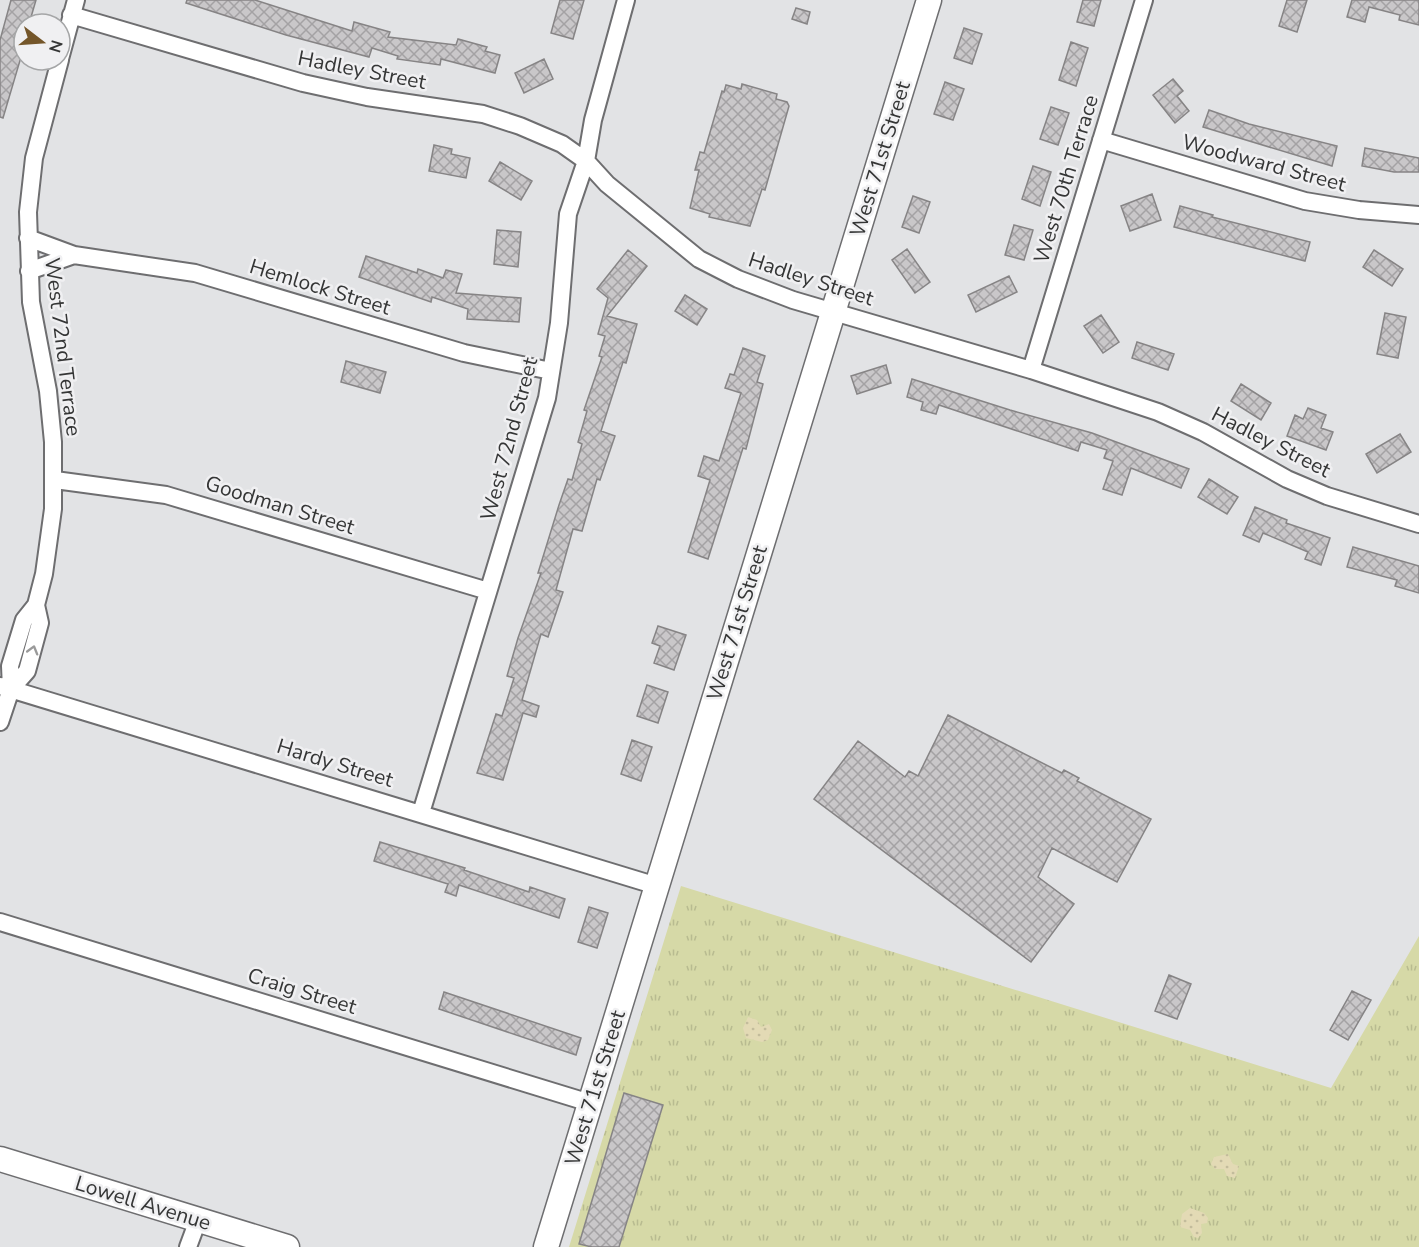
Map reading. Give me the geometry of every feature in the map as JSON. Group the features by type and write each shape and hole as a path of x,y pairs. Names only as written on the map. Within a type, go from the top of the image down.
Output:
{"street":[{"name":"West 72nd Street","path":"421,813 547,398 559,323 568,214 586,161 593,120 626,0"},
{"name":"West 71st Street","path":"546,1247 929,0"},
{"name":"West 70th Terrace","path":"1031,370 1144,0"},
{"name":"Hadley Street","path":"74,7 303,83 368,98 483,114 520,126 562,144 586,161 607,184 699,259 764,290 1031,370 1158,412 1203,432 1287,479 1327,496 1419,524"},
{"name":"West 72nd Terrace","path":"0,722 10,666 24,620 36,605 44,574 55,480 48,392 31,302 28,238 34,158 57,72"},
{"name":"Woodward Street","path":"1101,140 1305,201 1359,210 1419,215"},
{"name":"Hemlock Street","path":"28,238 74,255 195,273 464,353 551,371"},
{"name":"Hemlock Street","path":"29,271 74,255"},
{"name":"Goodman Street","path":"55,480 166,495 488,591"},
{"name":"Hardy Street","path":"6,687 657,886"},
{"name":"Craig Street","path":"0,922 590,1103"},
{"name":"Lowell Avenue","path":"0,1159 287,1247"},
{"path":"188,1247 198,1220"}],"green space":[{"path":"681,886 1331,1088 1419,936 1419,1247 569,1247"}],"sand":[{"path":"748,1017 757,1020 761,1027 769,1024 772,1030 768,1040 762,1042 746,1038 743,1028"},
{"path":"1228,1154 1233,1164 1239,1166 1235,1178 1227,1176 1224,1169 1215,1169 1211,1164 1214,1157"},
{"path":"1190,1208 1204,1213 1208,1218 1207,1223 1201,1224 1202,1233 1198,1238 1194,1237 1190,1230 1180,1227 1182,1214"}],"building":[{"path":"11,0 36,0 32,12 12,12 12,72 17,72 3,118 0,117 0,40"},
{"path":"187,0 255,0 352,31 354,22 390,32 388,37 456,45 458,39 487,47 485,51 500,55 495,73 441,59 440,65 397,59 398,56 372,48 369,57 286,35 186,3"},
{"path":"560,0 584,0 573,39 551,33"},
{"path":"1083,0 1101,0 1094,26 1077,22"},
{"path":"1287,0 1307,0 1297,32 1279,26"},
{"path":"1352,0 1419,0 1419,25 1399,20 1400,15 1369,7 1365,22 1347,17"},
{"path":"796,8 810,12 807,24 792,19"},
{"path":"964,28 982,34 972,64 954,58"},
{"path":"1071,42 1088,48 1076,86 1059,80"},
{"path":"544,59 553,79 524,93 515,73"},
{"path":"1173,79 1183,91 1177,96 1189,111 1175,123 1153,95"},
{"path":"945,82 964,89 953,120 934,114"},
{"path":"742,84 777,94 776,99 787,102 789,106 765,190 762,189 750,226 709,217 710,214 690,208 699,170 695,170 700,152 704,153 722,91 724,92 726,85 741,89"},
{"path":"1051,107 1069,113 1058,145 1040,139"},
{"path":"1209,110 1249,124 1337,146 1332,166 1203,127"},
{"path":"434,145 452,149 451,154 470,158 466,178 429,171"},
{"path":"1365,148 1419,158 1419,172 1394,172 1362,166"},
{"path":"500,162 532,181 521,200 489,181"},
{"path":"1033,166 1051,172 1040,206 1022,199"},
{"path":"1152,194 1161,220 1130,231 1121,206"},
{"path":"913,196 930,202 919,233 902,227"},
{"path":"1180,206 1213,215 1212,217 1310,242 1305,261 1174,227"},
{"path":"1014,225 1033,230 1024,260 1005,255"},
{"path":"497,230 521,232 518,267 494,264"},
{"path":"907,249 930,282 915,293 892,260"},
{"path":"628,250 647,266 607,316 637,324 626,363 623,362 601,431 615,436 600,480 597,479 582,531 573,529 556,590 563,592 548,637 541,634 522,700 539,706 536,717 523,713 503,780 477,773 496,714 502,716 514,678 507,676 518,638 541,573 538,573 559,505 568,479 572,480 582,444 578,442 587,411 584,410 602,357 599,356 605,336 598,334 608,298 597,289"},
{"path":"1374,250 1403,269 1392,286 1363,267"},
{"path":"366,256 417,273 418,269 443,278 446,270 462,274 456,293 521,298 519,322 467,319 468,309 432,297 431,302 359,277"},
{"path":"1009,276 1017,292 976,312 968,295"},
{"path":"685,295 707,309 697,325 675,311"},
{"path":"1385,313 1406,317 1398,358 1377,354"},
{"path":"1101,315 1119,342 1103,353 1084,326"},
{"path":"1137,342 1174,354 1168,370 1132,358"},
{"path":"743,348 765,356 757,382 763,384 746,449 743,448 708,559 688,552 710,480 698,476 704,456 719,461 741,393 725,388 730,374 734,375"},
{"path":"346,361 386,372 380,393 341,382"},
{"path":"886,365 891,383 857,394 851,376"},
{"path":"912,379 1092,433 1189,469 1181,488 1131,468 1122,495 1103,489 1113,461 1104,458 1107,450 1081,442 1078,451 939,405 936,414 921,410 923,402 907,397"},
{"path":"1241,384 1271,403 1261,420 1231,401"},
{"path":"1308,408 1326,415 1321,428 1333,432 1326,450 1287,436 1295,415 1303,419"},
{"path":"1400,434 1411,452 1377,473 1366,454"},
{"path":"1209,479 1238,497 1227,514 1198,497"},
{"path":"1255,507 1287,520 1286,523 1330,538 1321,565 1305,559 1308,552 1263,533 1259,542 1243,535"},
{"path":"1353,547 1419,566 1419,593 1395,586 1397,580 1347,567"},
{"path":"658,626 686,635 674,670 654,663 660,646 652,643"},
{"path":"647,685 668,692 658,723 637,716"},
{"path":"948,715 1062,773 1064,770 1079,778 1077,781 1151,819 1117,882 1052,848 1038,877 1074,904 1031,962 814,799 858,741 905,777 909,771 918,776"},
{"path":"632,740 652,747 641,781 621,774"},
{"path":"380,842 465,868 464,870 529,892 530,887 565,899 559,918 459,885 456,896 445,892 448,884 374,861"},
{"path":"589,907 608,913 597,948 578,942"},
{"path":"1169,975 1191,984 1177,1019 1155,1011"},
{"path":"1352,991 1371,1000 1348,1040 1330,1030"},
{"path":"444,992 581,1038 576,1055 439,1009"},
{"path":"624,1093 663,1105 619,1247 592,1247 579,1244"}]}
